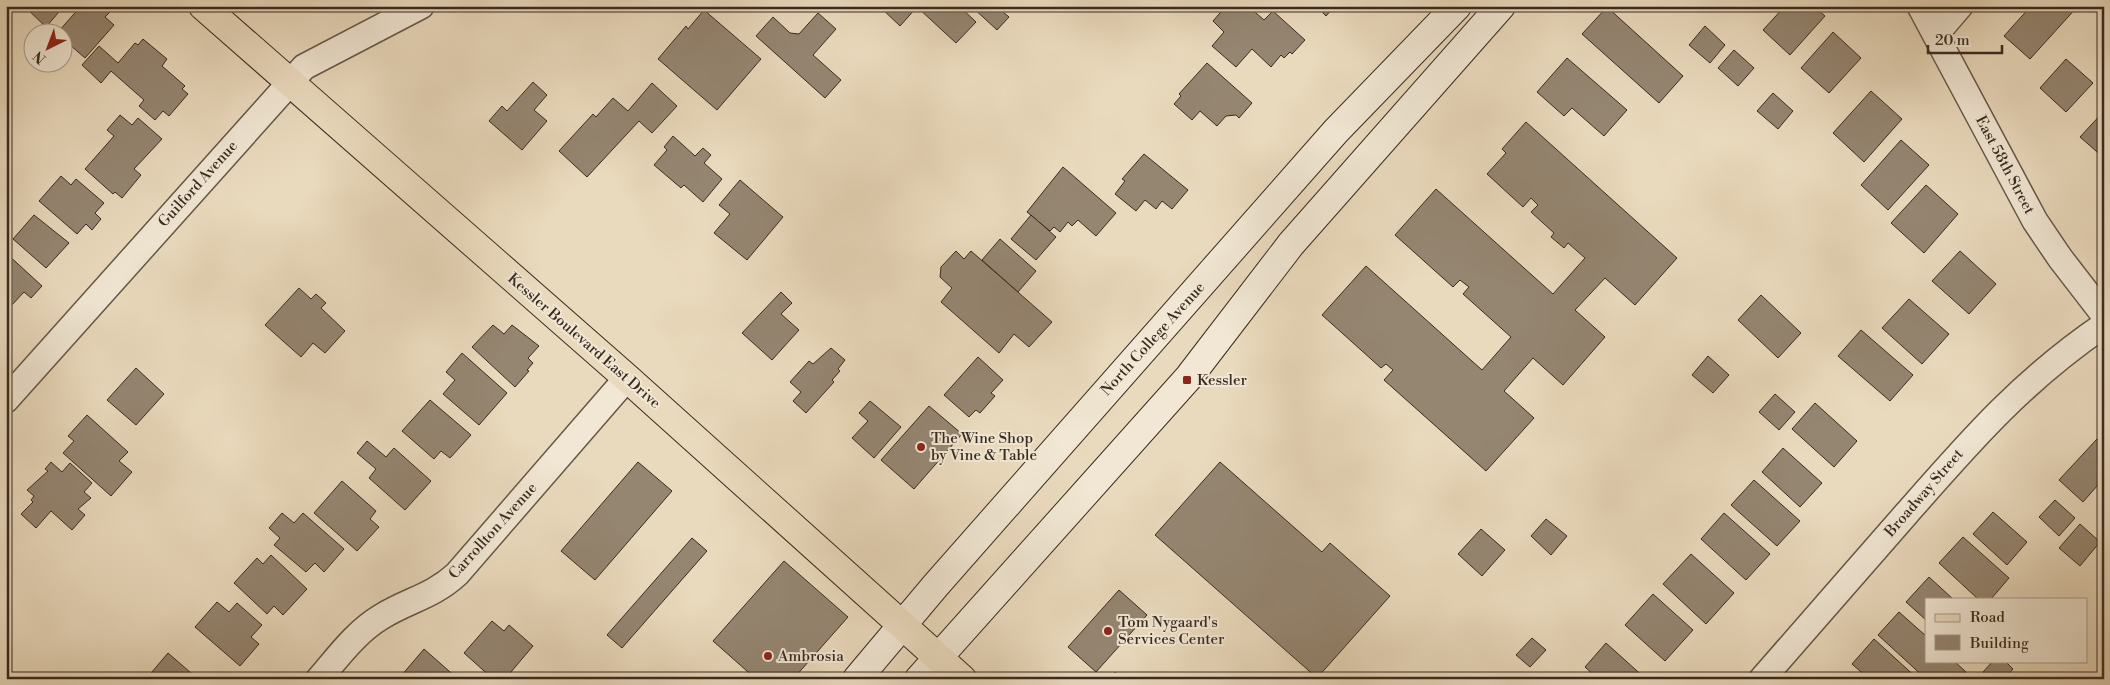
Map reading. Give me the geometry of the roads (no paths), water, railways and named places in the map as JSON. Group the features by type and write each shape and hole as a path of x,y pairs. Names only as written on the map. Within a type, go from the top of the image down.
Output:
{"main road":[{"name":"Kessler Boulevard East Drive","path":"203,6 627,378 962,679"},
{"name":"North College Avenue","path":"857,679 1336,131 1456,6"},
{"path":"919,679 1189,377 1291,244 1500,6"}],"street":[{"name":"Guilford Avenue","path":"6,400 289,81 304,67 421,6"},
{"name":"East 58th Street","path":"1920,6 2035,221 2060,258 2104,315"},
{"path":"1936,34 1960,6"},
{"name":"Broadway Street","path":"1762,679 1989,420 2054,361 2104,325"},
{"name":"Carrollton Avenue","path":"319,679 371,623 394,610 426,596 457,574 627,378"}],"place":[{"name":"Kessler","path":"1187,380"},
{"name":"The Wine Shop by Vine & Table","path":"921,447"},
{"name":"Tom Nygaard's Services Center","path":"1108,631"},
{"name":"Ambrosia","path":"768,656"}]}
